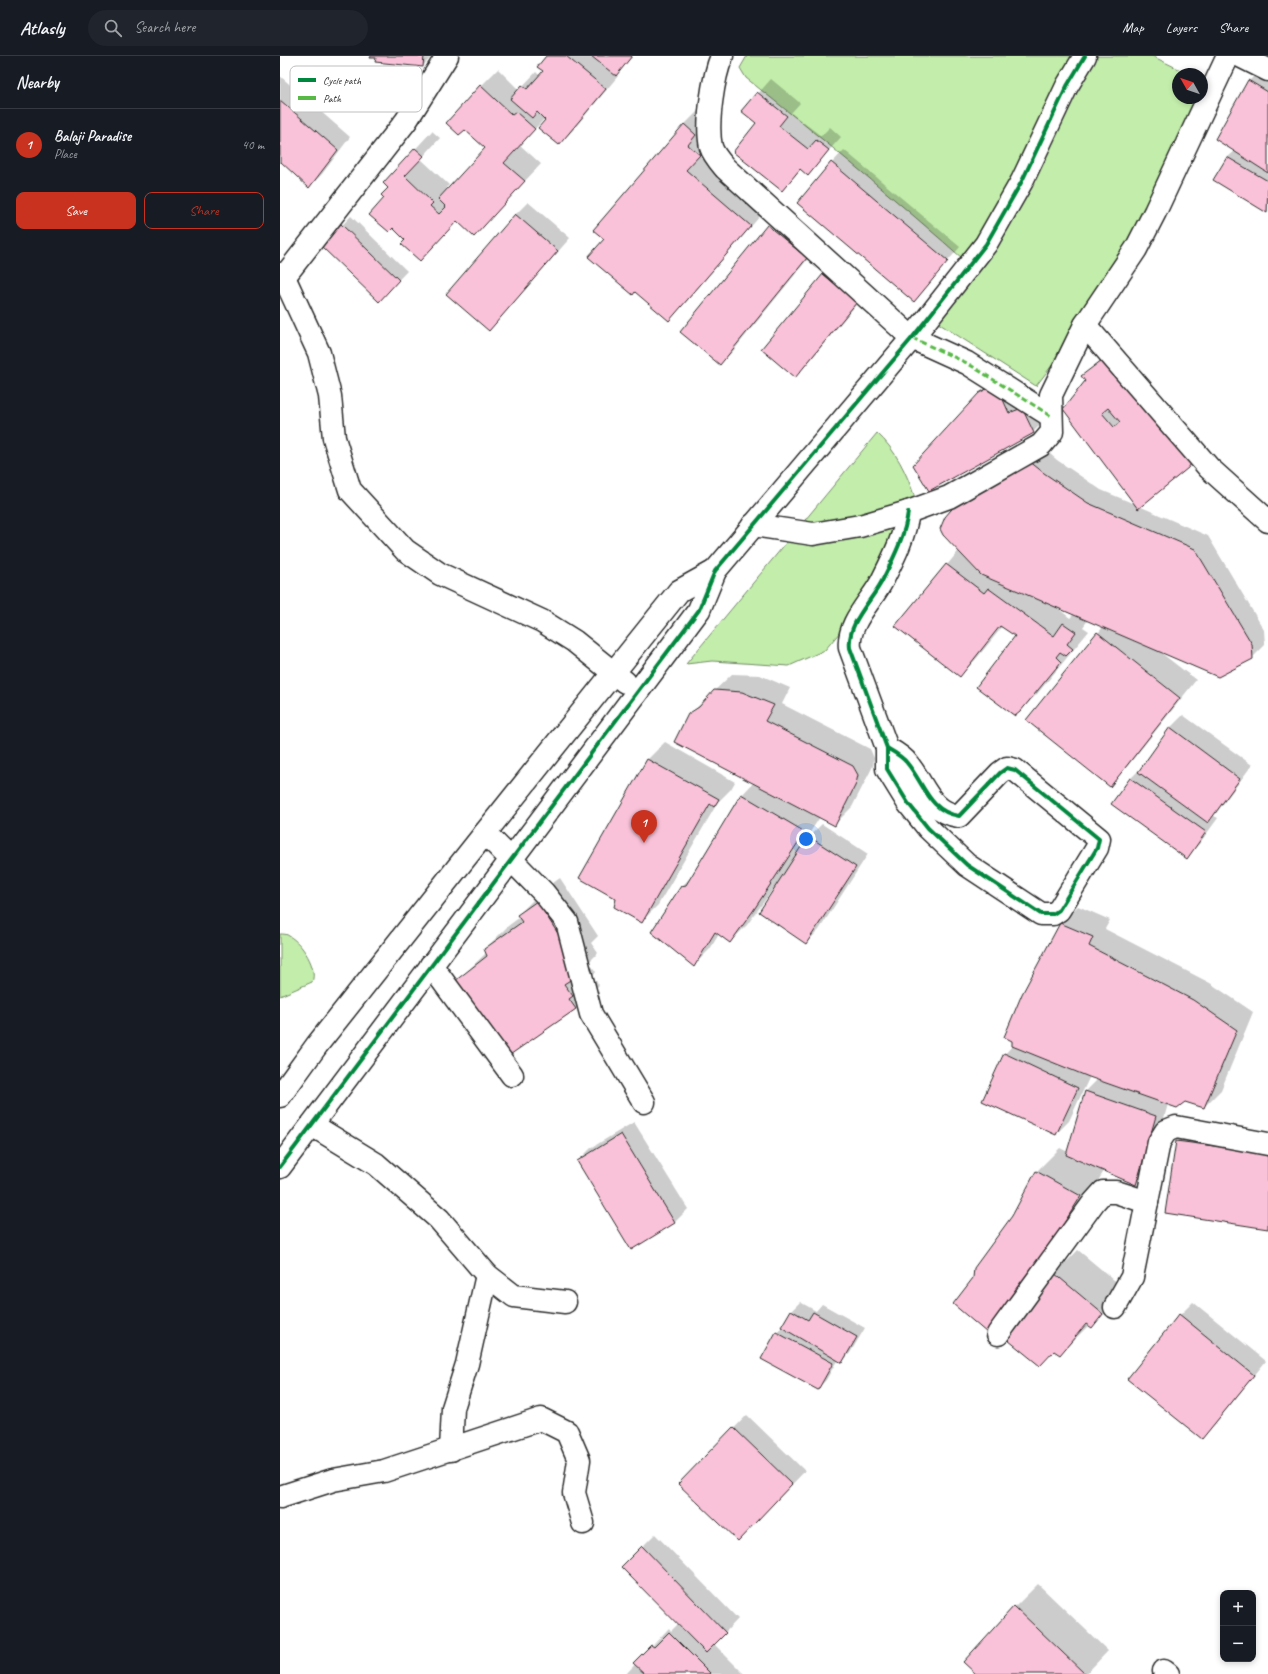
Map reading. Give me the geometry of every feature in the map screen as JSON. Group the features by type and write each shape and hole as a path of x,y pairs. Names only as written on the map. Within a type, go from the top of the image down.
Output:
{"street":[{"path":"422,96 447,56"},
{"path":"722,56 719,63 713,97 710,129 711,148 725,168 912,338 967,363 1051,416"},
{"path":"280,1168 510,859 700,610 715,571 912,338 986,244 1022,181 1067,86 1085,56"},
{"path":"753,526 813,534 860,526 908,512 949,497 1040,445 1052,432 1051,395 1085,326 1136,249 1155,212 1228,56"},
{"path":"1240,56 1268,70"},
{"path":"412,112 282,276 319,353 330,396 334,438 350,490 405,550 440,574 542,621 574,641 637,692"},
{"path":"1085,326 1209,468 1268,521"},
{"path":"887,748 907,762 930,800 941,810 951,815 959,816 1000,773 1007,768 1015,770 1099,839 1097,848 1059,910 1053,914 1041,914 967,865 928,828 908,803 887,769 887,748 849,642 851,631 882,581 906,529 908,512"},
{"path":"280,1096 318,1045 484,833 679,592 715,571"},
{"path":"484,833 544,893 567,922 591,1014 644,1102"},
{"path":"432,965 512,1075"},
{"path":"312,1125 376,1164 439,1219 487,1275 514,1296 566,1302"},
{"path":"1115,1307 1132,1277 1159,1142 1166,1132 1176,1127 1268,1144"},
{"path":"998,1334 1094,1202 1103,1192 1116,1192 1147,1202"},
{"path":"451,1450 453,1408 468,1364 487,1275"},
{"path":"280,1497 333,1480 384,1471 541,1419 567,1432 579,1460 574,1493 583,1523"}],"green space":[{"path":"747,56 1152,56 1177,68 1172,68 1172,104 1203,104 1162,186 1070,342 1036,386 935,321 971,266 860,170 746,78 740,68"},
{"path":"1208,83 1212,85 1208,93"},
{"path":"877,433 890,447 900,463 915,498 850,620 825,650 789,666 712,661 686,664"},
{"path":"280,934 288,935 294,939 304,950 311,963 313,976 312,982 280,996"}],"building":[{"path":"371,56 424,56 423,67 375,62 376,58 370,58"},
{"path":"546,56 566,56 606,89 559,145 538,128 545,120 537,112 532,118 510,99 522,85 527,89 543,71 537,67"},
{"path":"591,56 632,56 616,76"},
{"path":"1248,80 1268,92 1268,173 1215,139"},
{"path":"480,85 512,115 516,112 535,129 504,163 525,181 474,237 457,221 420,261 401,244 405,240 393,228 389,232 369,215 384,198 381,195 388,188 383,183 415,148 424,156 405,176 433,203 430,206 439,214 446,207 438,199 485,148 465,130 459,135 446,123"},
{"path":"757,92 787,116 779,126 808,149 816,140 829,150 808,176 800,169 782,191 733,152 756,123 741,111"},
{"path":"280,100 290,109 290,112 294,112 338,150 309,188 281,162 280,163"},
{"path":"684,124 696,135 688,145 700,155 686,170 751,226 669,321 635,292 633,295 588,257 604,239 593,230"},
{"path":"1227,157 1268,181 1267,213 1213,180"},
{"path":"831,162 948,261 914,302 797,203"},
{"path":"515,214 558,251 489,331 446,294"},
{"path":"341,224 399,280 379,302 321,246"},
{"path":"767,225 807,258 720,365 680,332"},
{"path":"823,274 857,302 795,378 761,349"},
{"path":"1102,360 1193,461 1188,468 1138,509 1063,409 1085,381 1081,376","holes":["1108,408 1120,422 1114,427 1102,413"]},
{"path":"996,384 1009,413 1022,408 1034,433 929,491 913,465 979,393"},
{"path":"1029,461 1088,503 1195,549 1252,644 1253,659 1218,677 981,575 943,535 940,529 945,517 957,503"},
{"path":"946,564 984,593 988,588 1054,636 1063,623 1076,632 1067,644 1073,649 1066,656 1060,652 1056,657 1061,662 1020,712 1015,716 976,687 1015,636 1000,626 960,677 895,626"},
{"path":"1097,632 1180,698 1110,787 1026,720"},
{"path":"714,690 742,692 774,705 765,721 853,766 858,775 856,784 835,826 674,742 688,714 699,707"},
{"path":"1170,727 1240,779 1208,823 1138,772"},
{"path":"647,759 719,799 714,807 710,804 642,923 614,907 616,899 579,878"},
{"path":"1130,778 1206,832 1187,859 1111,804"},
{"path":"741,794 805,832 730,943 715,932 694,967 651,932 681,886 686,885"},
{"path":"808,836 856,867 806,944 759,912"},
{"path":"537,901 575,960 575,977 564,984 573,996 569,999 576,1009 504,1059 451,984 487,956 484,949 522,922 517,915"},
{"path":"1060,923 1093,937 1089,946 1193,1000 1237,1030 1204,1108 1185,1102 1177,1108 1089,1077 1012,1046 1012,1041 1004,1037 1022,994"},
{"path":"1004,1053 1078,1088 1056,1135 982,1101"},
{"path":"1085,1091 1156,1116 1136,1185 1066,1155"},
{"path":"621,1134 675,1223 631,1250 577,1161"},
{"path":"1176,1141 1268,1153 1268,1229 1165,1213"},
{"path":"1036,1171 1081,1196 1061,1228 1065,1233 987,1333 953,1304 973,1278 974,1268 1012,1216"},
{"path":"1054,1273 1103,1314 1092,1328 1086,1324 1060,1355 1054,1351 1040,1366 1003,1336"},
{"path":"791,1310 808,1320 813,1312 857,1337 842,1363 781,1327"},
{"path":"1179,1314 1254,1375 1202,1439 1127,1379"},
{"path":"776,1332 833,1363 818,1390 761,1359"},
{"path":"733,1427 792,1484 738,1541 678,1484"},
{"path":"642,1546 726,1633 706,1653 621,1567"},
{"path":"1014,1606 1085,1674 976,1674 963,1662"},
{"path":"669,1632 711,1674 645,1674 633,1663 651,1645 654,1647"}],"marked path":[{"path":"912,338 967,363 1051,416"}],"cycle path":[{"path":"280,1167 699,610 715,571 912,338 986,244 1022,181 1067,86 1085,56"},
{"path":"887,748 905,761 928,796 941,809 949,813 959,816 1000,773 1007,768 1015,770 1099,839 1097,848 1059,910 1053,914 1041,914 967,865 928,828 908,803 887,769 887,748 850,648 850,639 856,621 882,581 894,556 904,530 908,512"}],"place":[{"name":"Balaji Paradise","path":"644,843"}]}
